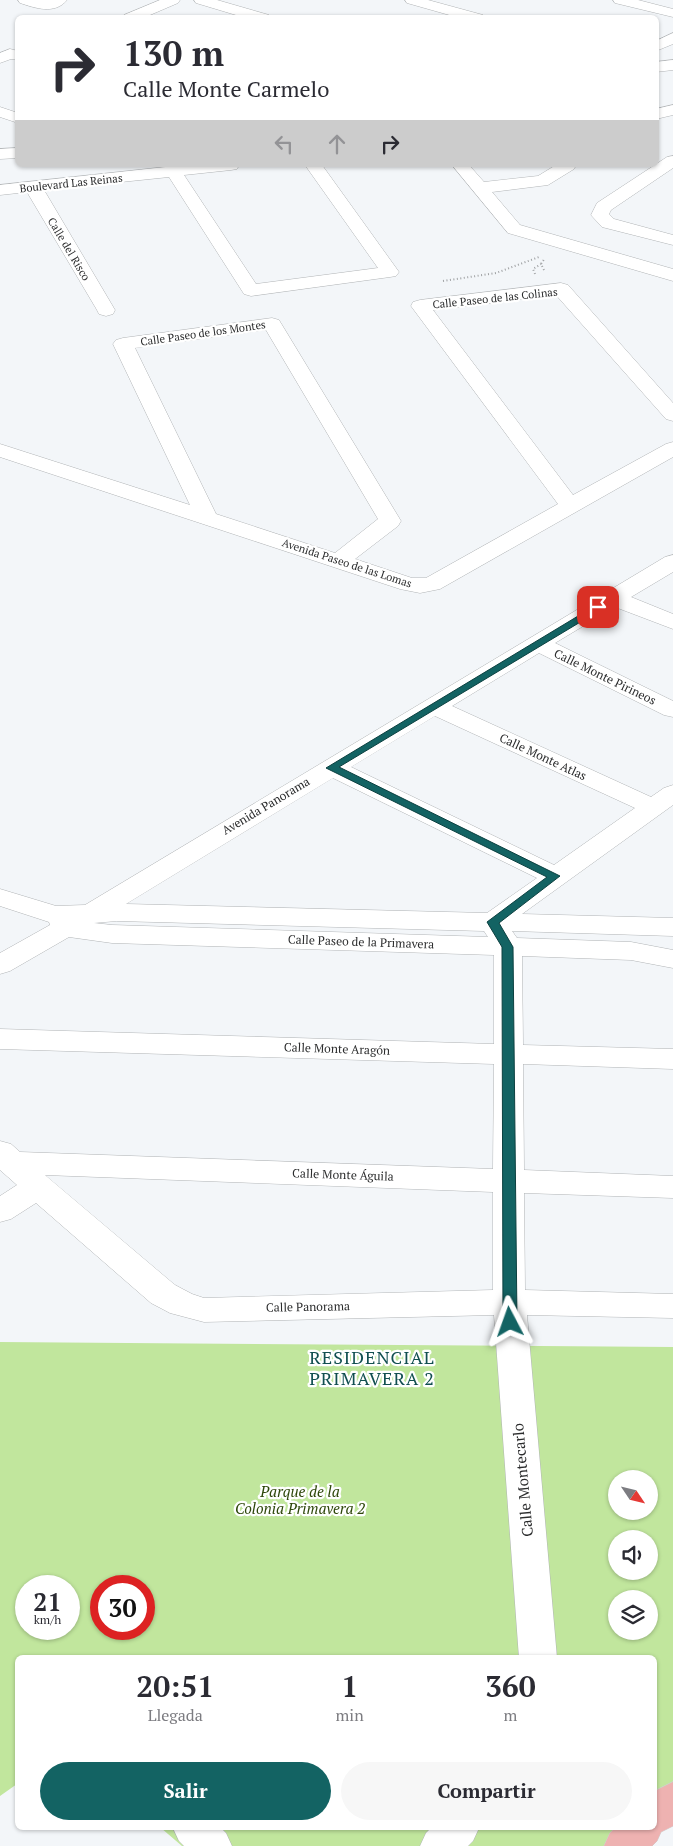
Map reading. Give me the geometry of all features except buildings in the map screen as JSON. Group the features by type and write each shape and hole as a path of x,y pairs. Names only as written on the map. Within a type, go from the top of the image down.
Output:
{"highway":[{"path":"657,1814 673,1800"},
{"path":"624,1846 641,1830"}],"street":[{"path":"26,0 44,6 60,0"},
{"path":"136,15 173,0"},
{"path":"202,0 254,15"},
{"path":"412,0 467,15"},
{"path":"620,0 652,15"},
{"path":"659,18 671,24 659,42"},
{"path":"0,58 10,54 15,55"},
{"path":"659,67 673,65"},
{"path":"659,113 673,110"},
{"path":"0,112 15,117"},
{"path":"0,154 15,152"},
{"path":"671,239 608,223 600,215 603,207 673,161"},
{"name":"Boulevard Las Reinas","path":"0,190 33,187 96,172 174,172 215,167"},
{"path":"174,172 251,290 390,272 314,167"},
{"path":"462,167 514,229 673,275"},
{"path":"480,188 542,181 565,167"},
{"path":"648,177 673,174"},
{"name":"Calle del Risco","path":"33,187 106,310"},
{"path":"583,249 671,239"},
{"name":"Calle Paseo de las Colinas","path":"570,506 420,306 561,289 673,415"},
{"name":"Calle Paseo de los Montes","path":"207,518 123,344 272,324 390,521 338,561"},
{"name":"Avenida Paseo de las Lomas","path":"0,450 408,584 432,584 673,448"},
{"name":"Avenida Panorama","path":"0,964 60,921 90,913 673,562"},
{"path":"613,598 673,622"},
{"name":"Calle Monte Pirineos","path":"538,644 673,710"},
{"name":"Calle Monte Atlas","path":"433,706 663,800"},
{"path":"331,768 554,876"},
{"path":"500,935 554,876 663,800"},
{"name":"Calle Paseo de la Primavera","path":"0,897 60,921 112,934 500,935 673,927"},
{"name":"Calle Paseo de la Primavera","path":"90,913 500,935 632,951 673,959"},
{"name":"Calle Montecarlo","path":"500,935 508,1054 509,1302 538,1655"},
{"name":"Calle Monte Aragón","path":"0,1039 673,1059"},
{"name":"Calle Monte Águila","path":"6,1158 673,1187"},
{"name":"Calle Panorama","path":"6,1158 163,1294 182,1304 204,1310 509,1302 673,1306"},
{"path":"0,1211 38,1187"},
{"path":"195,1830 212,1846"},
{"path":"440,1846 457,1830"}],"path":[{"path":"434,283 496,273 548,253 541,264 533,269 535,274 526,293"},
{"path":"535,274 545,270 541,264"}],"green space":[{"name":"Parque de la Colonia Primavera 2","path":"0,1342 673,1347 673,1794 657,1809 657,1655 15,1655 15,1785 0,1796"},
{"path":"163,1830 636,1830 619,1846 182,1846"}],"district":[{"name":"RESIDENCIAL PRIMAVERA 2","path":"372,1368"}],"route":[{"path":"510,1322 508,947 493,922 554,876 331,768 598,607"}]}
